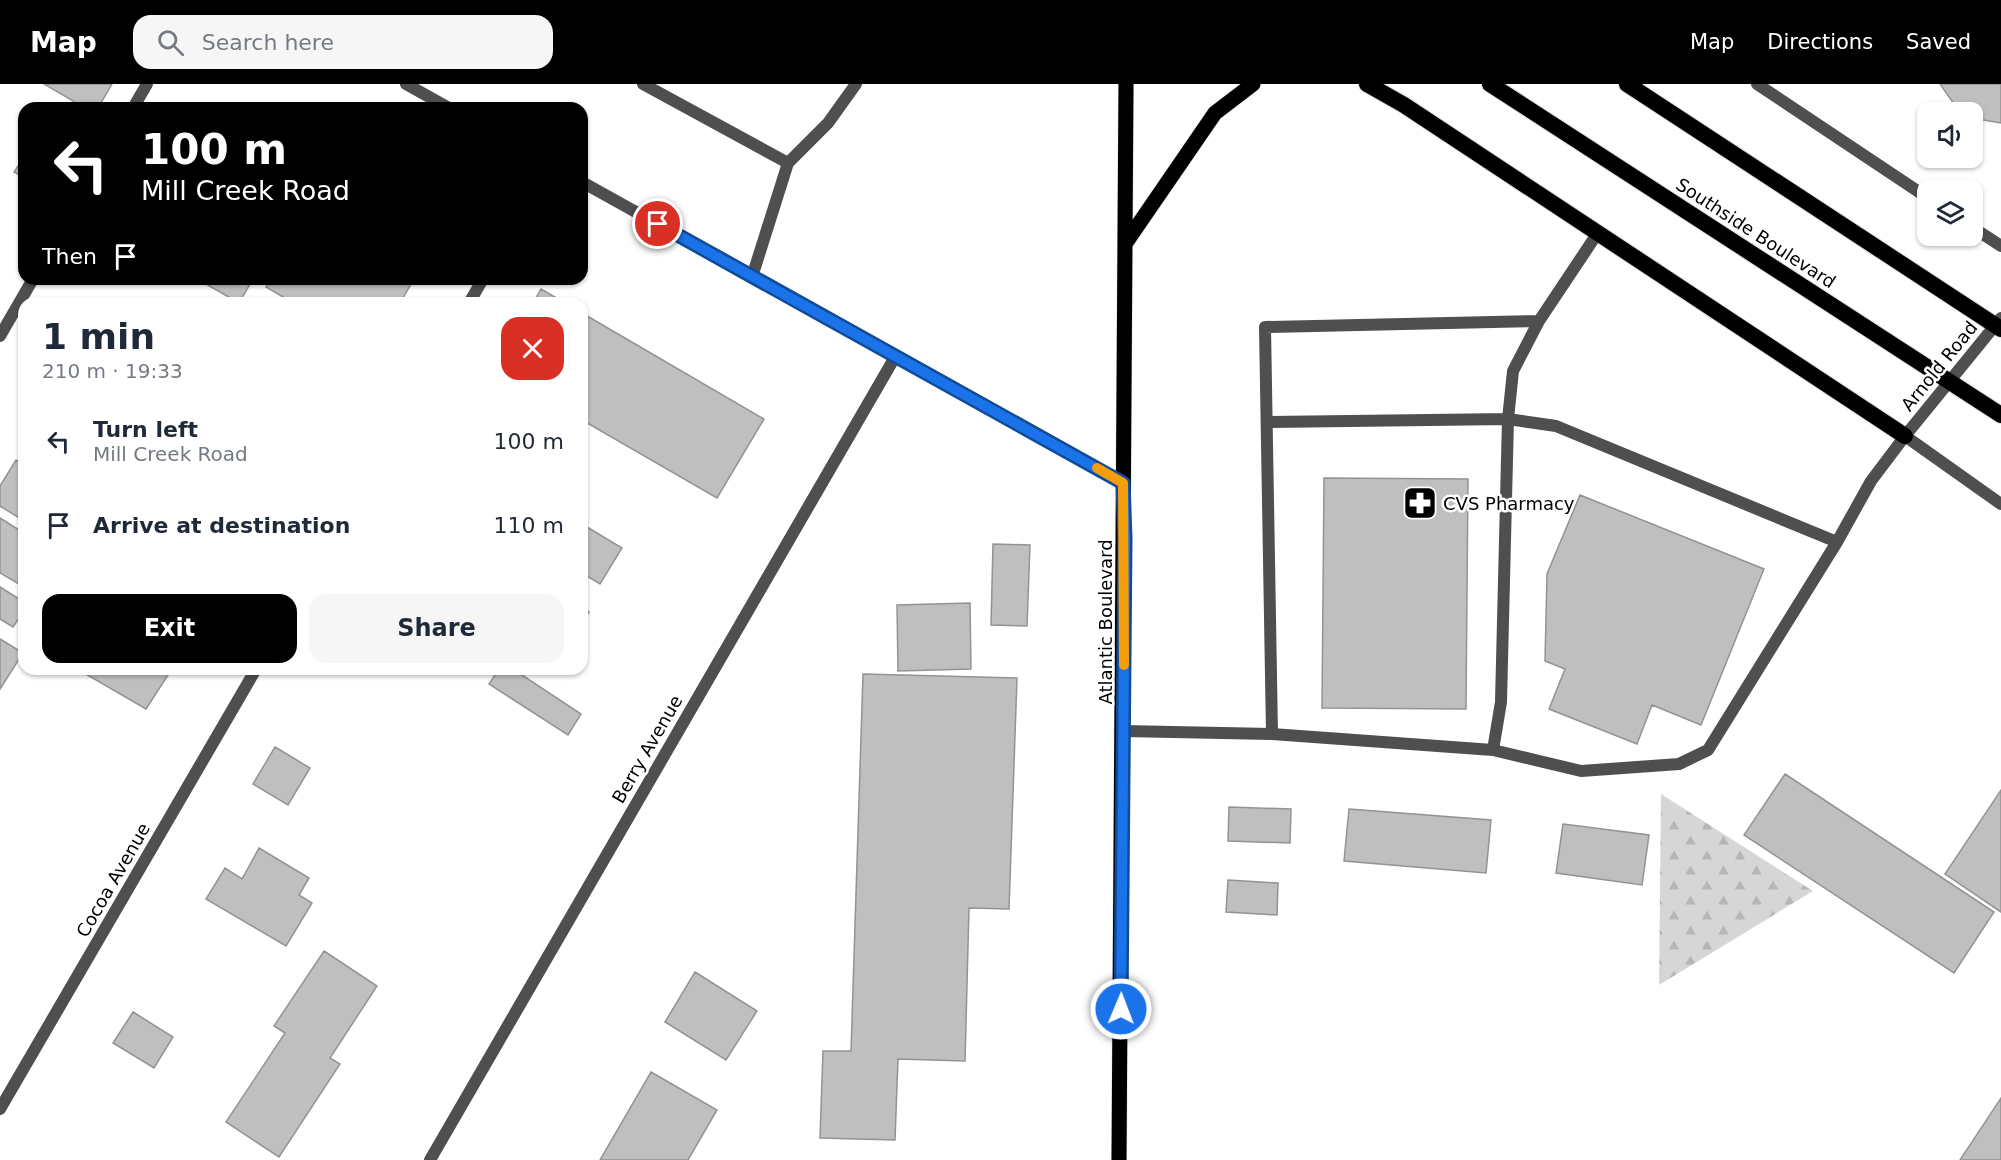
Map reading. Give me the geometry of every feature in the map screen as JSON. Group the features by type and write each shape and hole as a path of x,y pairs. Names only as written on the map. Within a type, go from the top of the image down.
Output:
{"highway":[{"path":"1367,84 1404,105 1905,436"},
{"name":"Southside Boulevard","path":"1490,84 2001,415"},
{"path":"1627,84 1999,324"}],"main road":[{"name":"Atlantic Boulevard","path":"1119,1160 1125,538 1123,483 1126,84"},
{"path":"1125,244 1215,113 1253,84"}],"street":[{"path":"136,102 147,84"},
{"path":"406,84 438,102"},
{"path":"643,84 788,163"},
{"path":"752,277 788,163 828,123 856,84"},
{"path":"1757,84 1917,191"},
{"path":"588,185 1123,483"},
{"path":"1493,750 1501,702 1508,419 1513,371 1539,321 1597,234"},
{"path":"1983,234 2001,246"},
{"path":"0,336 18,305"},
{"path":"1272,734 1265,327 1539,321"},
{"name":"Arnold Road","path":"1123,731 1272,734 1493,750 1581,771 1679,764 1708,750 1838,542 1871,481 1905,436 1999,324"},
{"name":"Berry Avenue","path":"430,1160 896,357"},
{"path":"1266,422 1508,419 1556,426 1838,542"},
{"path":"1905,436 2001,504"},
{"name":"Cocoa Avenue","path":"0,1109 253,675"}],"green space":[{"path":"1661,794 1813,891 1659,985"}],"building":[{"path":"44,84 112,84 102,102 75,102"},
{"path":"1940,84 2001,84 2001,123 1983,120 1983,102 1953,102"},
{"path":"208,285 250,285 242,297 228,297"},
{"path":"267,285 410,285 404,297 283,297 266,287"},
{"path":"541,289 555,297 536,297"},
{"path":"588,316 764,419 717,498 588,423"},
{"path":"16,460 18,461 18,517 0,506 0,486"},
{"name":"CVS Pharmacy","path":"1324,478 1468,479 1466,709 1322,708"},
{"path":"1580,495 1764,569 1701,725 1652,705 1637,744 1549,709 1565,669 1545,661 1547,574"},
{"path":"0,518 18,529 18,584 0,573"},
{"path":"588,528 622,548 600,584 588,577"},
{"path":"993,544 1030,545 1027,626 991,625"},
{"path":"0,587 18,598 18,620 13,627 0,619"},
{"path":"970,603 971,669 898,671 897,605"},
{"path":"0,639 18,650 18,661 0,689"},
{"path":"863,674 1017,678 1009,909 969,908 965,1061 898,1059 895,1140 820,1138 823,1051 851,1051"},
{"path":"87,675 168,675 146,709"},
{"path":"495,675 522,675 581,714 568,735 489,684"},
{"path":"275,747 310,768 288,805 253,784"},
{"path":"1785,774 1994,912 1954,973 1744,835"},
{"path":"2001,790 2001,912 1945,874"},
{"path":"1229,807 1291,809 1290,843 1228,841"},
{"path":"1349,809 1491,820 1486,873 1344,861"},
{"path":"1563,824 1649,835 1642,885 1556,873"},
{"path":"259,848 309,878 299,895 312,903 286,946 206,899 225,868 242,879"},
{"path":"1228,880 1278,883 1277,915 1226,912"},
{"path":"324,951 377,986 330,1058 340,1064 279,1157 226,1122 285,1033 274,1026"},
{"path":"695,972 757,1011 726,1060 665,1022"},
{"path":"133,1012 173,1037 154,1068 113,1043"},
{"path":"651,1072 717,1110 688,1160 600,1160"},
{"path":"2001,1098 2001,1160 1960,1160"}],"slow traffic":[{"path":"1097,468 1123,483 1124,665"}],"place":[{"name":"CVS Pharmacy","path":"1420,503"}],"route":[{"path":"658,224 1123,483 1125,538 1121,1009"}]}
